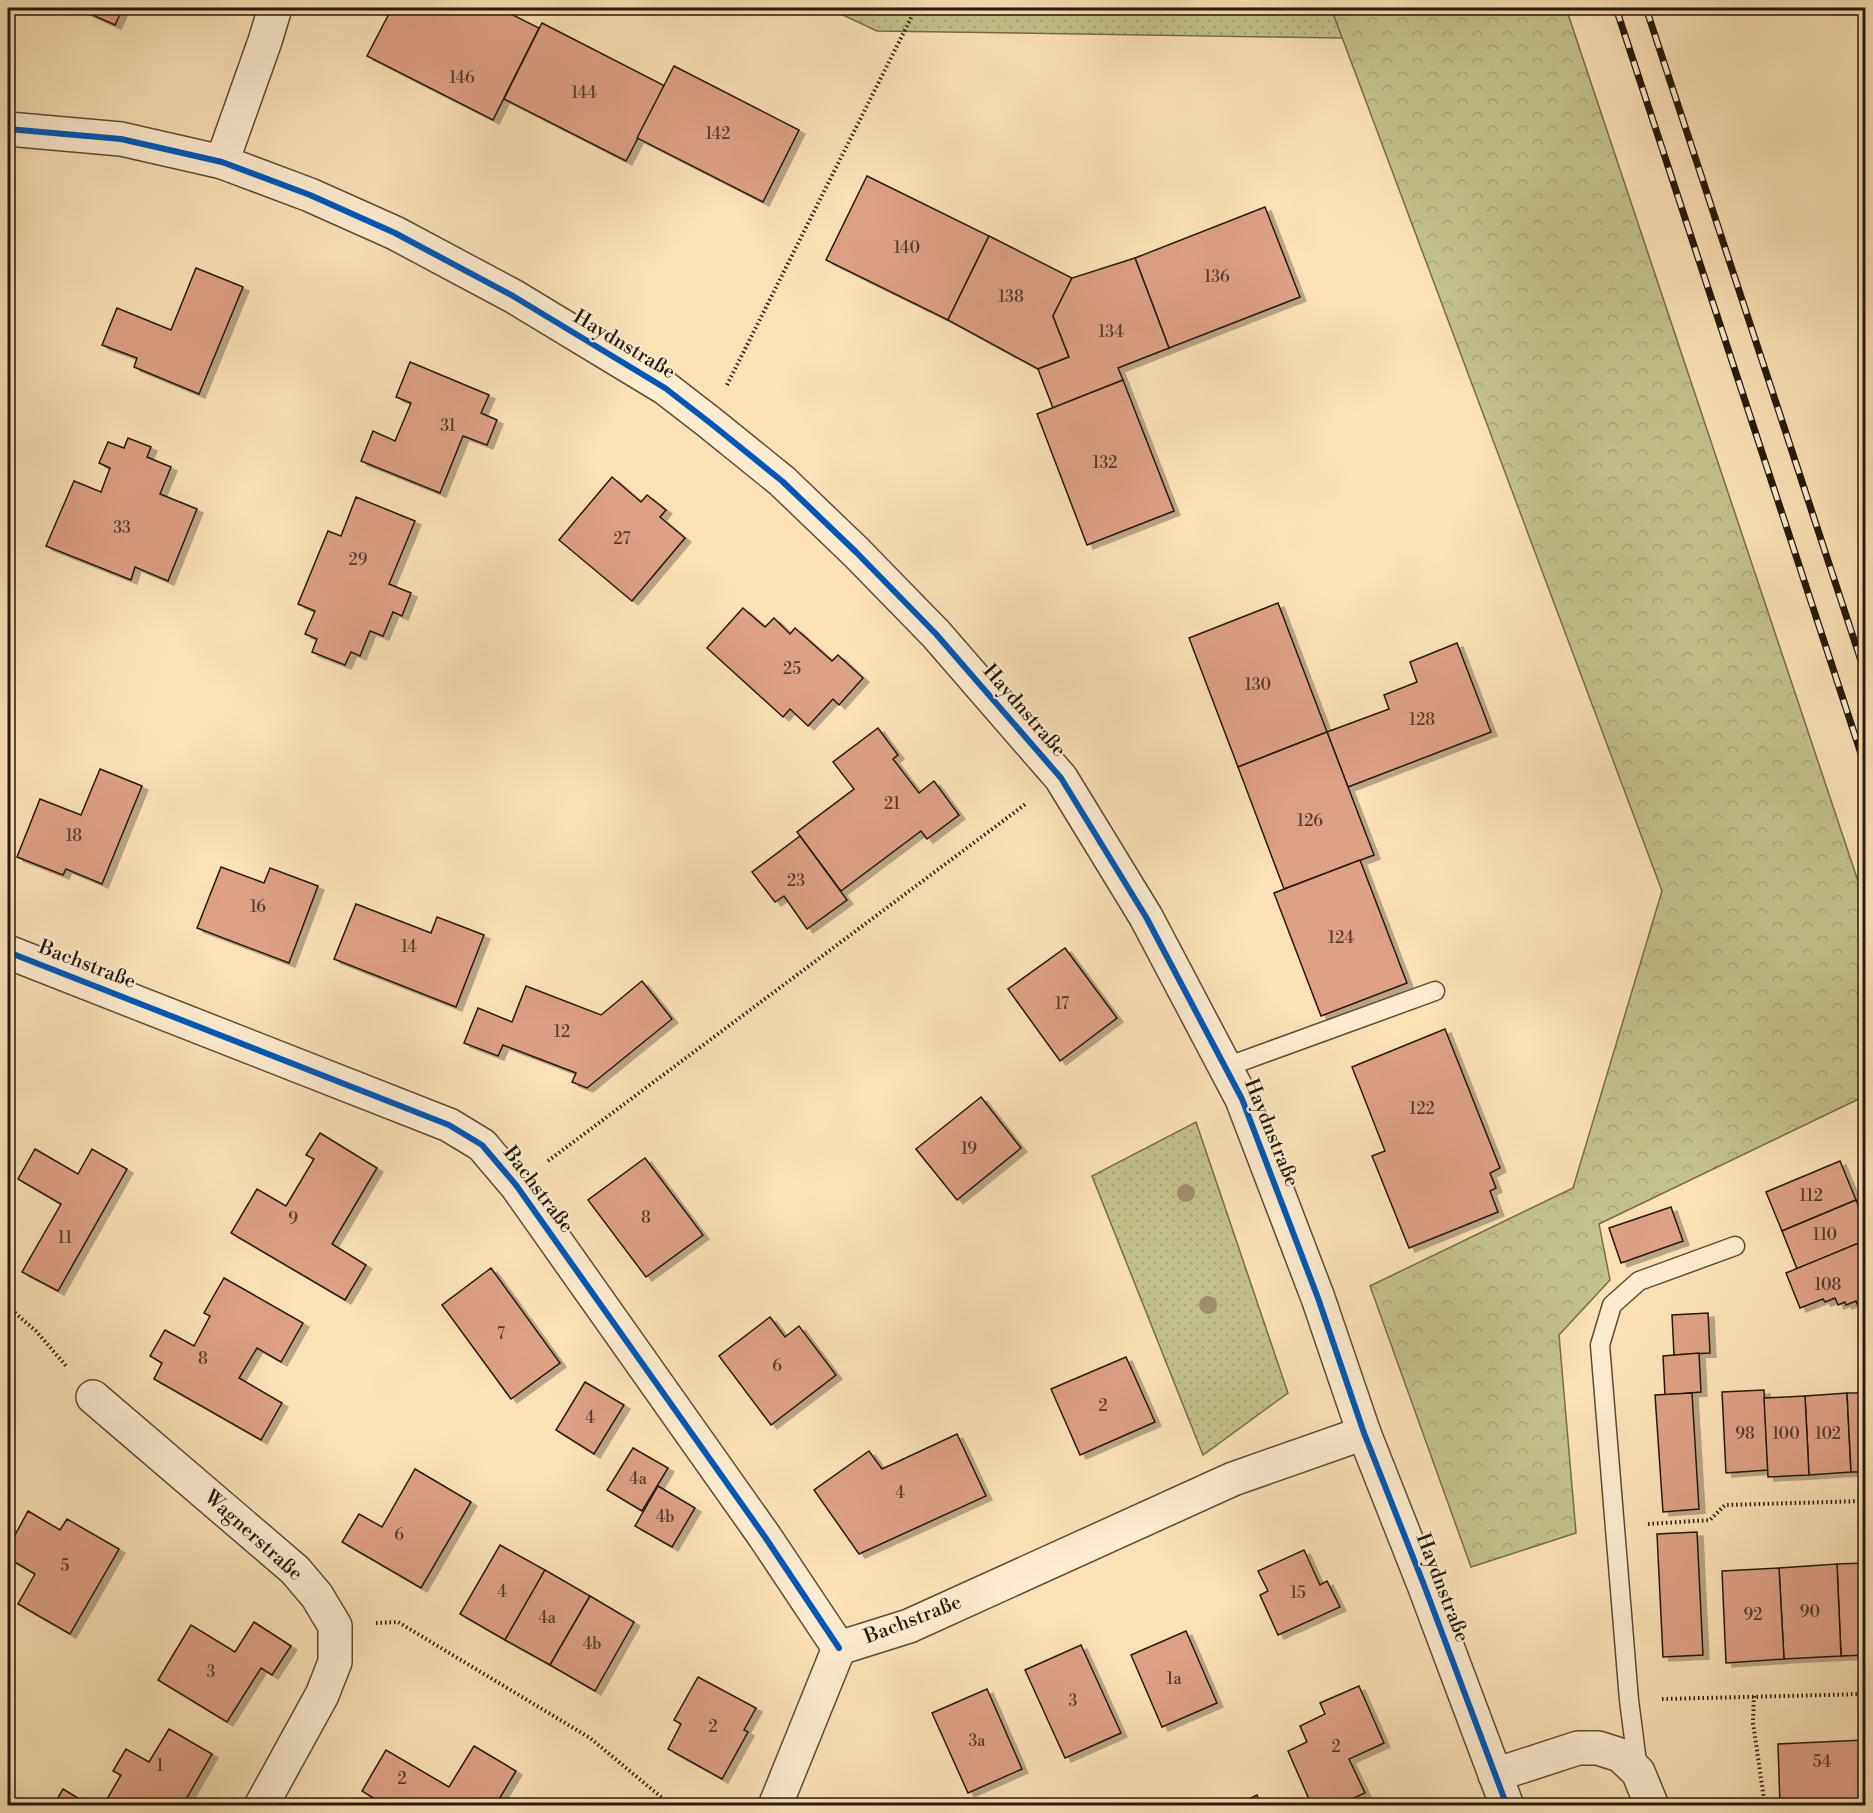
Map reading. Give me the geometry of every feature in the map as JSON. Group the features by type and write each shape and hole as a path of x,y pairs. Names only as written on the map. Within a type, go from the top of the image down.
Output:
{"street":[{"path":"222,162 266,41 275,8"},
{"name":"Haydnstraße","path":"8,129 121,139 222,162 310,195 395,233 513,296 665,388 782,481 856,552 936,634 1061,778 1146,917 1227,1067 1242,1099 1318,1298 1364,1433 1425,1585 1498,1795 1578,1748 1598,1748 1620,1755 1638,1772 1652,1806"},
{"name":"Bachstraße","path":"8,952 449,1125 482,1144 516,1185 765,1537 839,1648 909,1626 1233,1479 1364,1433"},
{"name":"Wagnerstraße","path":"93,1397 294,1570 317,1596 335,1626"},
{"path":"261,1806 322,1695 335,1662 335,1626"},
{"path":"775,1806 839,1648"}],"lane":[{"path":"1227,1067 1434,991"},
{"name":"Haydnstraße","path":"1638,1772 1629,1700 1600,1345 1612,1305 1639,1281 1735,1246"}],"path":[{"path":"709,422 916,8"},
{"path":"516,1185 1061,778"},
{"path":"8,1307 36,1331 93,1397"},
{"path":"1670,1521 1710,1520 1725,1505 1866,1501"},
{"path":"335,1626 398,1622 590,1738 672,1806"},
{"path":"1690,1699 1866,1694"},
{"path":"1754,1696 1753,1724 1765,1806"}],"green space":[{"path":"828,8 1331,8 1344,38 877,31"},
{"path":"1331,8 1566,8 1865,902 1865,1096 1599,1224 1610,1280 1559,1335 1576,1533 1471,1567 1370,1286 1573,1188 1662,891"},
{"path":"1196,1122 1288,1393 1203,1455 1092,1176"}],"building":[{"path":"77,8 123,8 115,25"},
{"path":"392,8 499,8 539,28 493,120 367,56"},
{"path":"542,23 665,86 626,161 504,99"},
{"path":"674,66 799,130 763,202 637,138"},
{"path":"867,176 989,236 948,320 826,260"},
{"path":"1265,207 1300,297 1169,348 1135,258"},
{"path":"989,236 1072,278 1053,316 1069,357 1038,369 948,320"},
{"path":"1135,258 1169,348 1118,368 1123,380 1053,408 1038,369 1069,357 1053,316 1072,278"},
{"path":"196,268 243,287 199,394 134,367 137,358 102,345 117,308 171,330"},
{"path":"410,362 489,395 481,413 497,420 487,445 463,436 440,493 361,461 373,431 395,441 411,403 396,397"},
{"path":"1123,380 1174,511 1087,545 1037,414"},
{"path":"128,438 151,447 147,457 171,467 160,494 197,509 168,581 135,567 131,580 46,546 74,481 101,492 110,468 99,463 108,442 124,448"},
{"path":"612,477 641,502 647,495 666,510 660,517 685,538 632,601 559,540"},
{"path":"356,497 415,521 389,584 411,593 402,616 393,612 383,636 370,631 360,656 351,652 345,665 312,652 317,639 305,634 315,611 298,604 328,531 341,536"},
{"path":"1278,603 1327,732 1238,767 1189,638"},
{"path":"743,608 765,627 774,618 790,634 795,628 832,661 838,655 863,678 839,705 833,699 808,726 790,709 783,717 707,648"},
{"path":"1457,643 1491,732 1348,787 1327,732 1389,709 1384,695 1417,682 1410,662"},
{"path":"878,728 898,755 893,759 919,793 934,781 959,815 927,839 921,831 841,891 797,832 854,789 833,762"},
{"path":"1327,732 1374,855 1284,889 1238,767"},
{"path":"100,769 142,786 102,884 66,869 63,875 17,857 40,799 81,815"},
{"path":"800,836 847,900 807,929 784,896 775,902 752,872"},
{"path":"1360,860 1407,983 1321,1016 1274,893"},
{"path":"221,867 264,883 270,868 318,886 289,963 197,928"},
{"path":"356,904 431,933 437,917 484,935 456,1007 334,959"},
{"path":"1065,948 1117,1018 1060,1061 1008,989"},
{"path":"642,981 672,1019 587,1088 572,1082 576,1073 503,1045 498,1056 464,1043 478,1008 512,1022 526,986 601,1015"},
{"path":"1445,1029 1500,1168 1490,1173 1496,1188 1490,1191 1498,1212 1409,1248 1372,1156 1385,1151 1352,1067"},
{"path":"981,1097 1021,1148 957,1200 916,1149"},
{"path":"320,1133 377,1168 332,1244 366,1265 345,1300 231,1233 257,1189 286,1206 314,1159 306,1155"},
{"path":"35,1149 78,1174 92,1149 127,1169 58,1291 22,1272 61,1204 18,1179"},
{"path":"645,1158 703,1235 646,1277 588,1200"},
{"path":"1840,1161 1856,1200 1782,1231 1766,1192"},
{"path":"1856,1200 1866,1224 1866,1240 1797,1269 1782,1231"},
{"path":"1671,1207 1683,1241 1621,1263 1609,1228"},
{"path":"1866,1240 1866,1300 1857,1304 1856,1301 1838,1305 1835,1298 1825,1302 1823,1299 1800,1308 1786,1273"},
{"path":"491,1268 560,1363 511,1399 442,1305"},
{"path":"224,1278 303,1323 281,1362 257,1348 239,1378 282,1403 261,1440 154,1379 162,1363 150,1356 165,1330 194,1346 210,1316 204,1313"},
{"path":"1708,1313 1710,1353 1674,1355 1672,1315"},
{"path":"770,1317 785,1337 799,1326 836,1375 771,1425 719,1356"},
{"path":"1699,1353 1701,1392 1665,1395 1663,1356"},
{"path":"1126,1357 1155,1422 1080,1455 1051,1389"},
{"path":"585,1382 624,1405 594,1454 556,1430"},
{"path":"1764,1390 1768,1470 1726,1473 1722,1392"},
{"path":"1692,1393 1699,1509 1663,1512 1655,1395"},
{"path":"1847,1393 1851,1472 1809,1475 1805,1396"},
{"path":"1847,1393 1866,1393 1866,1472 1851,1472"},
{"path":"1805,1396 1809,1475 1768,1477 1764,1398"},
{"path":"957,1434 986,1496 859,1554 814,1490 869,1451 882,1469"},
{"path":"633,1448 668,1468 642,1511 607,1490"},
{"path":"415,1469 471,1502 421,1588 342,1542 359,1514 382,1527"},
{"path":"658,1486 695,1508 672,1547 635,1526"},
{"path":"28,1511 60,1530 67,1519 119,1549 70,1634 18,1604 35,1574 8,1558 8,1548"},
{"path":"1697,1532 1703,1655 1663,1657 1657,1534"},
{"path":"500,1545 545,1570 505,1640 460,1614"},
{"path":"1304,1550 1320,1585 1327,1581 1340,1607 1278,1635 1260,1595 1268,1591 1258,1571"},
{"path":"1866,1563 1866,1655 1841,1656 1837,1564"},
{"path":"1837,1564 1841,1656 1784,1659 1779,1568"},
{"path":"1779,1568 1784,1659 1726,1663 1722,1571"},
{"path":"545,1570 590,1596 550,1665 505,1640"},
{"path":"590,1596 634,1622 595,1691 550,1665"},
{"path":"254,1622 291,1646 272,1675 261,1668 227,1722 158,1680 191,1625 235,1652"},
{"path":"1186,1631 1217,1703 1162,1727 1131,1655"},
{"path":"1081,1645 1121,1733 1065,1758 1025,1670"},
{"path":"698,1677 756,1708 744,1730 748,1732 722,1779 668,1749 681,1724 674,1720"},
{"path":"1359,1686 1384,1743 1349,1759 1365,1793 1336,1806 1312,1806 1288,1751 1307,1742 1300,1726 1325,1714 1320,1703"},
{"path":"987,1689 1022,1769 968,1793 932,1713"},
{"path":"169,1729 212,1754 182,1806 103,1806 121,1775 113,1771 126,1749 149,1762"},
{"path":"1864,1740 1866,1806 1780,1806 1778,1744"},
{"path":"474,1746 516,1771 495,1806 386,1806 362,1791 386,1750 449,1787"},
{"path":"63,1789 91,1806 53,1806"},
{"path":"1257,1795 1261,1806 1234,1806"}],"railway":[{"path":"1616,8 1866,769"},
{"path":"1646,8 1866,676"}],"cycle path":[{"path":"8,129 121,139 222,162 310,195 395,233 513,296 665,388 709,422 782,481 936,634 1061,778 1146,917 1242,1099 1318,1298 1364,1433 1507,1806"},
{"path":"8,952 449,1125 482,1145 516,1185 765,1537 839,1648"}]}
